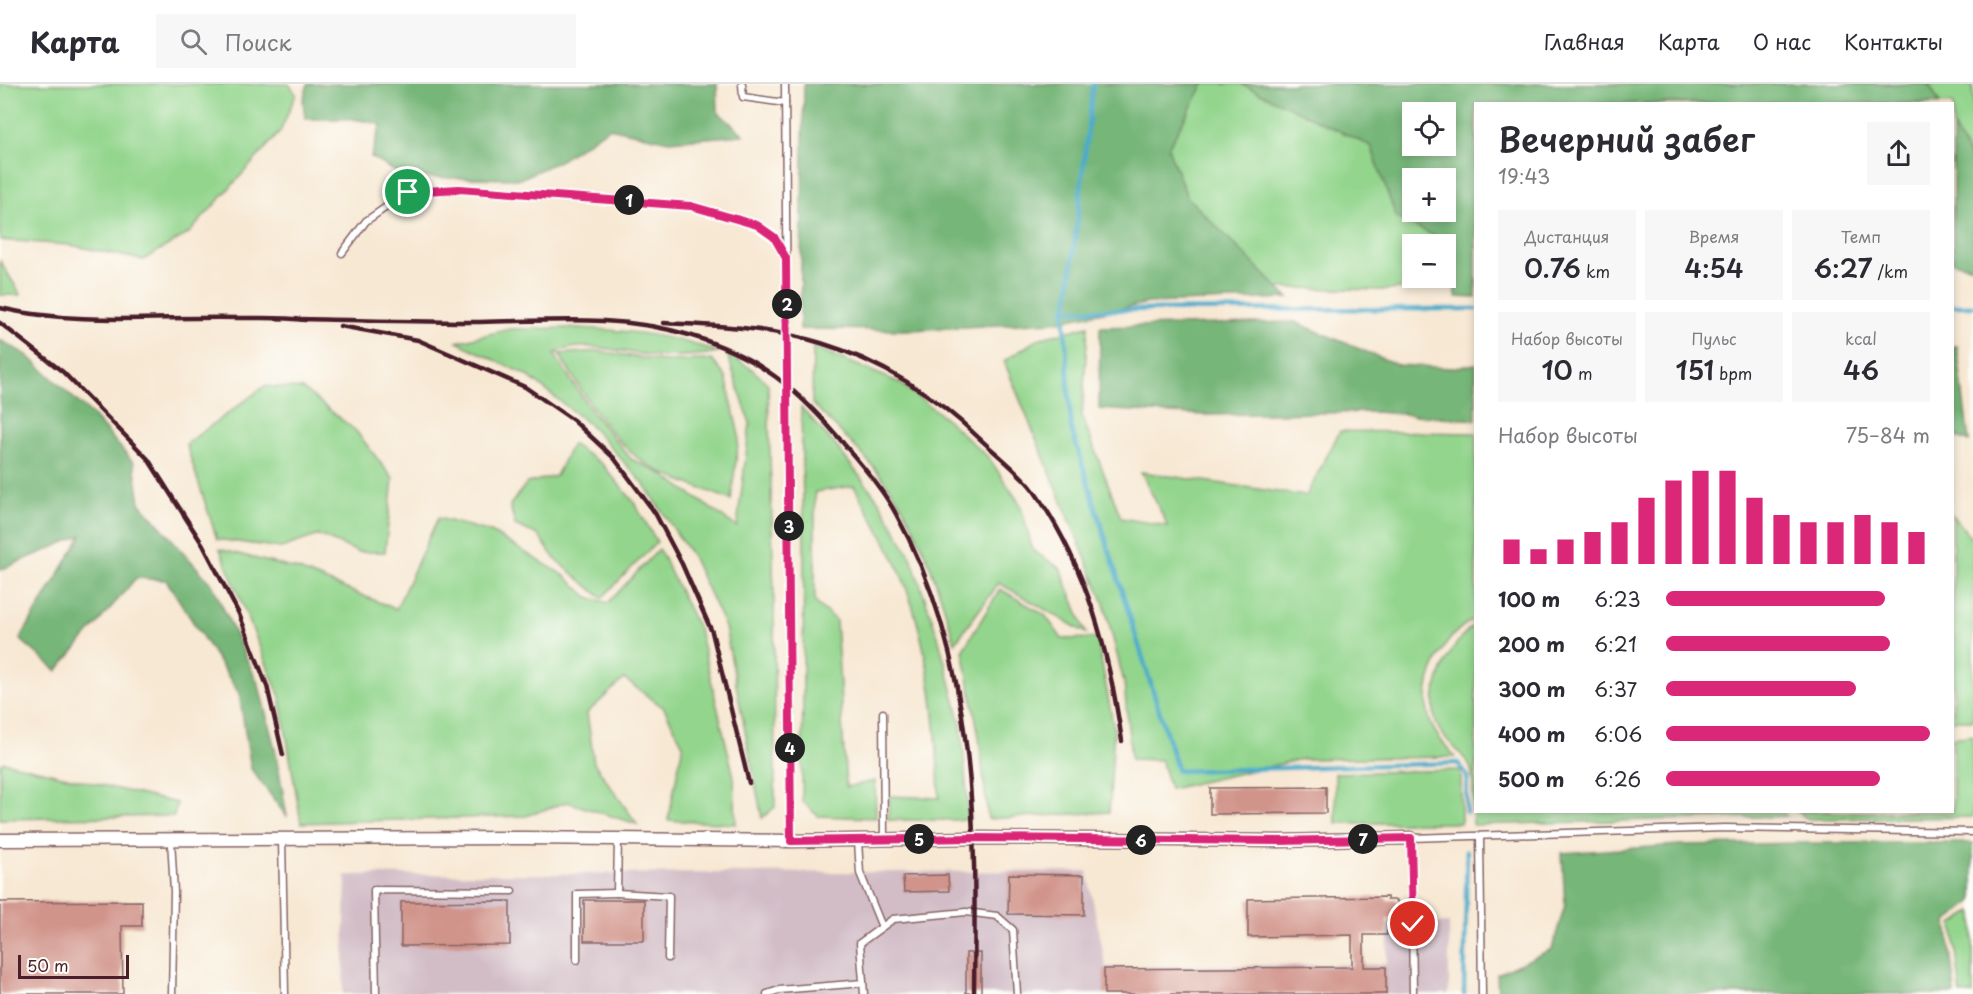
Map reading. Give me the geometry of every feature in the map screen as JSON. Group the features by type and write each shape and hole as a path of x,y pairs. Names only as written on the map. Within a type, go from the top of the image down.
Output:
{"street":[{"path":"0,840 282,838 1279,841 1411,838"}],"lane":[{"path":"742,84 743,97 785,103"},
{"path":"785,84 791,841"},
{"path":"342,253 366,221 408,192 459,189 691,206 757,225 774,237 786,258"},
{"path":"883,713 884,840"},
{"path":"1413,994 1411,838 1725,828 1973,832"},
{"path":"1480,837 1482,994"},
{"path":"171,838 174,892 172,994"},
{"path":"282,838 285,994"},
{"path":"617,893 618,839"},
{"path":"858,841 860,873 882,927"},
{"path":"376,994 374,890 512,891"},
{"path":"577,960 577,894 617,893 669,896 668,958"},
{"path":"864,994 860,944 893,919 966,912 998,916 1013,930 1017,994"},
{"path":"767,994 779,990 863,983"}],"shaded area":[{"path":"1087,871 1106,967 1387,964 1388,924 1449,923 1449,994 343,994 346,875"}],"green space":[{"path":"0,84 289,84 296,94 280,132 189,233 143,260 70,245 0,240"},
{"path":"308,84 717,84 718,112 744,135 669,141 609,128 561,160 520,179 404,177 371,157 381,124 353,119 305,119 303,100"},
{"path":"804,84 1204,84 1168,148 1187,197 1288,298 1148,303 1054,322 911,330 800,329"},
{"path":"1144,84 1973,84 1973,239 1954,234 1954,102 1474,102 1474,283 1456,285 1456,234 1402,234 1402,288 1412,288 1386,290 1242,287 1160,196"},
{"path":"1241,84 1929,84 1939,102 1474,102 1474,298 1456,297 1456,234 1431,234 1406,222 1456,222 1456,168 1402,168 1402,220 1396,217 1371,146"},
{"path":"1954,129 1973,163 1973,267 1954,262"},
{"path":"0,261 21,295 0,295"},
{"path":"1295,322 1398,365 1452,368 1474,364 1474,420 1376,412 1206,415 1099,409 1100,327"},
{"path":"1088,326 1082,416 1121,518 1168,526 1141,472 1306,496 1340,431 1474,433 1474,619 1453,635 1444,647 1431,675 1427,704 1433,729 1455,757 1302,759 1170,789 1161,760 1131,759 1124,682 1104,603 1004,361 1038,339"},
{"path":"576,328 648,334 683,341 718,352 666,356 605,348 577,347 554,354 592,412 631,459 662,474 737,527 750,423 727,354 752,369 768,384 774,597 775,807 762,818 725,627 692,556 643,483 590,425 528,376 457,342 510,329"},
{"path":"0,340 27,355 93,416 134,463 140,503 213,586 259,686 276,753 287,817 251,769 239,693 166,580 136,578 57,671 20,639 82,535 0,570"},
{"path":"1954,346 1957,346 1969,442 1954,435"},
{"path":"813,347 898,382 944,417 989,458 1020,504 1033,551 1060,568 1086,633 999,583 955,643 923,548 895,495 876,470 812,403"},
{"path":"598,351 663,361 712,360 726,377 739,436 731,500 655,469 634,455 612,433 559,354"},
{"path":"265,386 303,389 356,431 393,479 385,552 358,552 319,535 281,548 217,539 186,444"},
{"path":"801,407 836,446 879,501 911,557 939,640 961,724 969,820 888,820 890,796 939,798 934,712 925,656 911,601 891,552 854,486 815,492 815,602 836,621 846,787 875,781 876,818 818,816 802,801 804,549"},
{"path":"572,444 602,464 633,501 657,542 602,598 555,559 538,535 515,525 510,505 527,483 556,476"},
{"path":"1954,516 1973,541 1973,720 1954,720"},
{"path":"438,518 491,532 565,576 588,597 608,603 659,549 699,630 734,777 736,824 668,820 683,745 664,708 624,679 587,713 594,763 637,824 567,802 526,816 301,823 280,697 220,549 299,570 396,609"},
{"path":"1000,589 1045,615 1062,639 1097,638 1114,729 1109,812 988,819 979,737 963,650"},
{"path":"1474,626 1474,813 1784,813 1787,816 1473,825 1471,769 1439,729 1434,703 1441,672 1448,657 1466,632"},
{"path":"1973,735 1973,817 1808,819 1799,813 1954,813 1954,738"},
{"path":"4,762 177,803 174,816 0,819 0,764"},
{"path":"1461,770 1461,823 1336,823 1335,773"},
{"path":"1973,843 1973,901 1947,922 1955,994 1498,994 1497,974 1552,949 1565,905 1562,853 1680,845"},
{"path":"1973,911 1973,994 1961,994 1953,924"}],"building":[{"path":"1326,787 1326,813 1210,814 1210,788"},
{"path":"1009,874 1084,875 1084,915 1008,914"},
{"path":"948,875 949,891 904,892 903,876"},
{"path":"1387,897 1387,900 1397,900 1398,918 1387,919 1387,935 1364,935 1364,967 1386,967 1386,994 1104,994 1104,969 1352,967 1352,935 1248,937 1248,899"},
{"path":"584,900 644,900 644,941 584,941"},
{"path":"142,901 142,926 122,926 123,994 0,994 0,902"},
{"path":"510,901 510,945 401,946 401,902"},
{"path":"966,953 981,953 981,993 966,993"}],"waterway":[{"path":"1093,84 1068,301 1064,310 1071,428 1178,771 1458,763 1467,776 1466,812"},
{"path":"1954,306 1973,306"},
{"path":"1064,310 1474,309"},
{"path":"1464,994 1467,851"}],"railway":[{"path":"0,308 29,314 89,319 289,318 305,320"},
{"path":"299,319 457,322 585,320 663,328 714,343 757,364 776,377 810,407 865,469 891,505 923,571 943,629 957,688 972,809 974,994"},
{"path":"0,323 63,372 148,459 203,545 239,614 267,686 283,755"},
{"path":"664,323 763,330 843,350 906,381 962,422 1022,477 1034,491 1068,549 1093,611 1110,675 1122,741"},
{"path":"340,326 418,340 525,387 573,420 614,458 655,513 682,564 712,632 749,783"}],"route":[{"path":"408,192 459,189 691,206 757,225 774,237 786,258 791,841 975,838 1279,841 1411,838 1413,924"}]}
